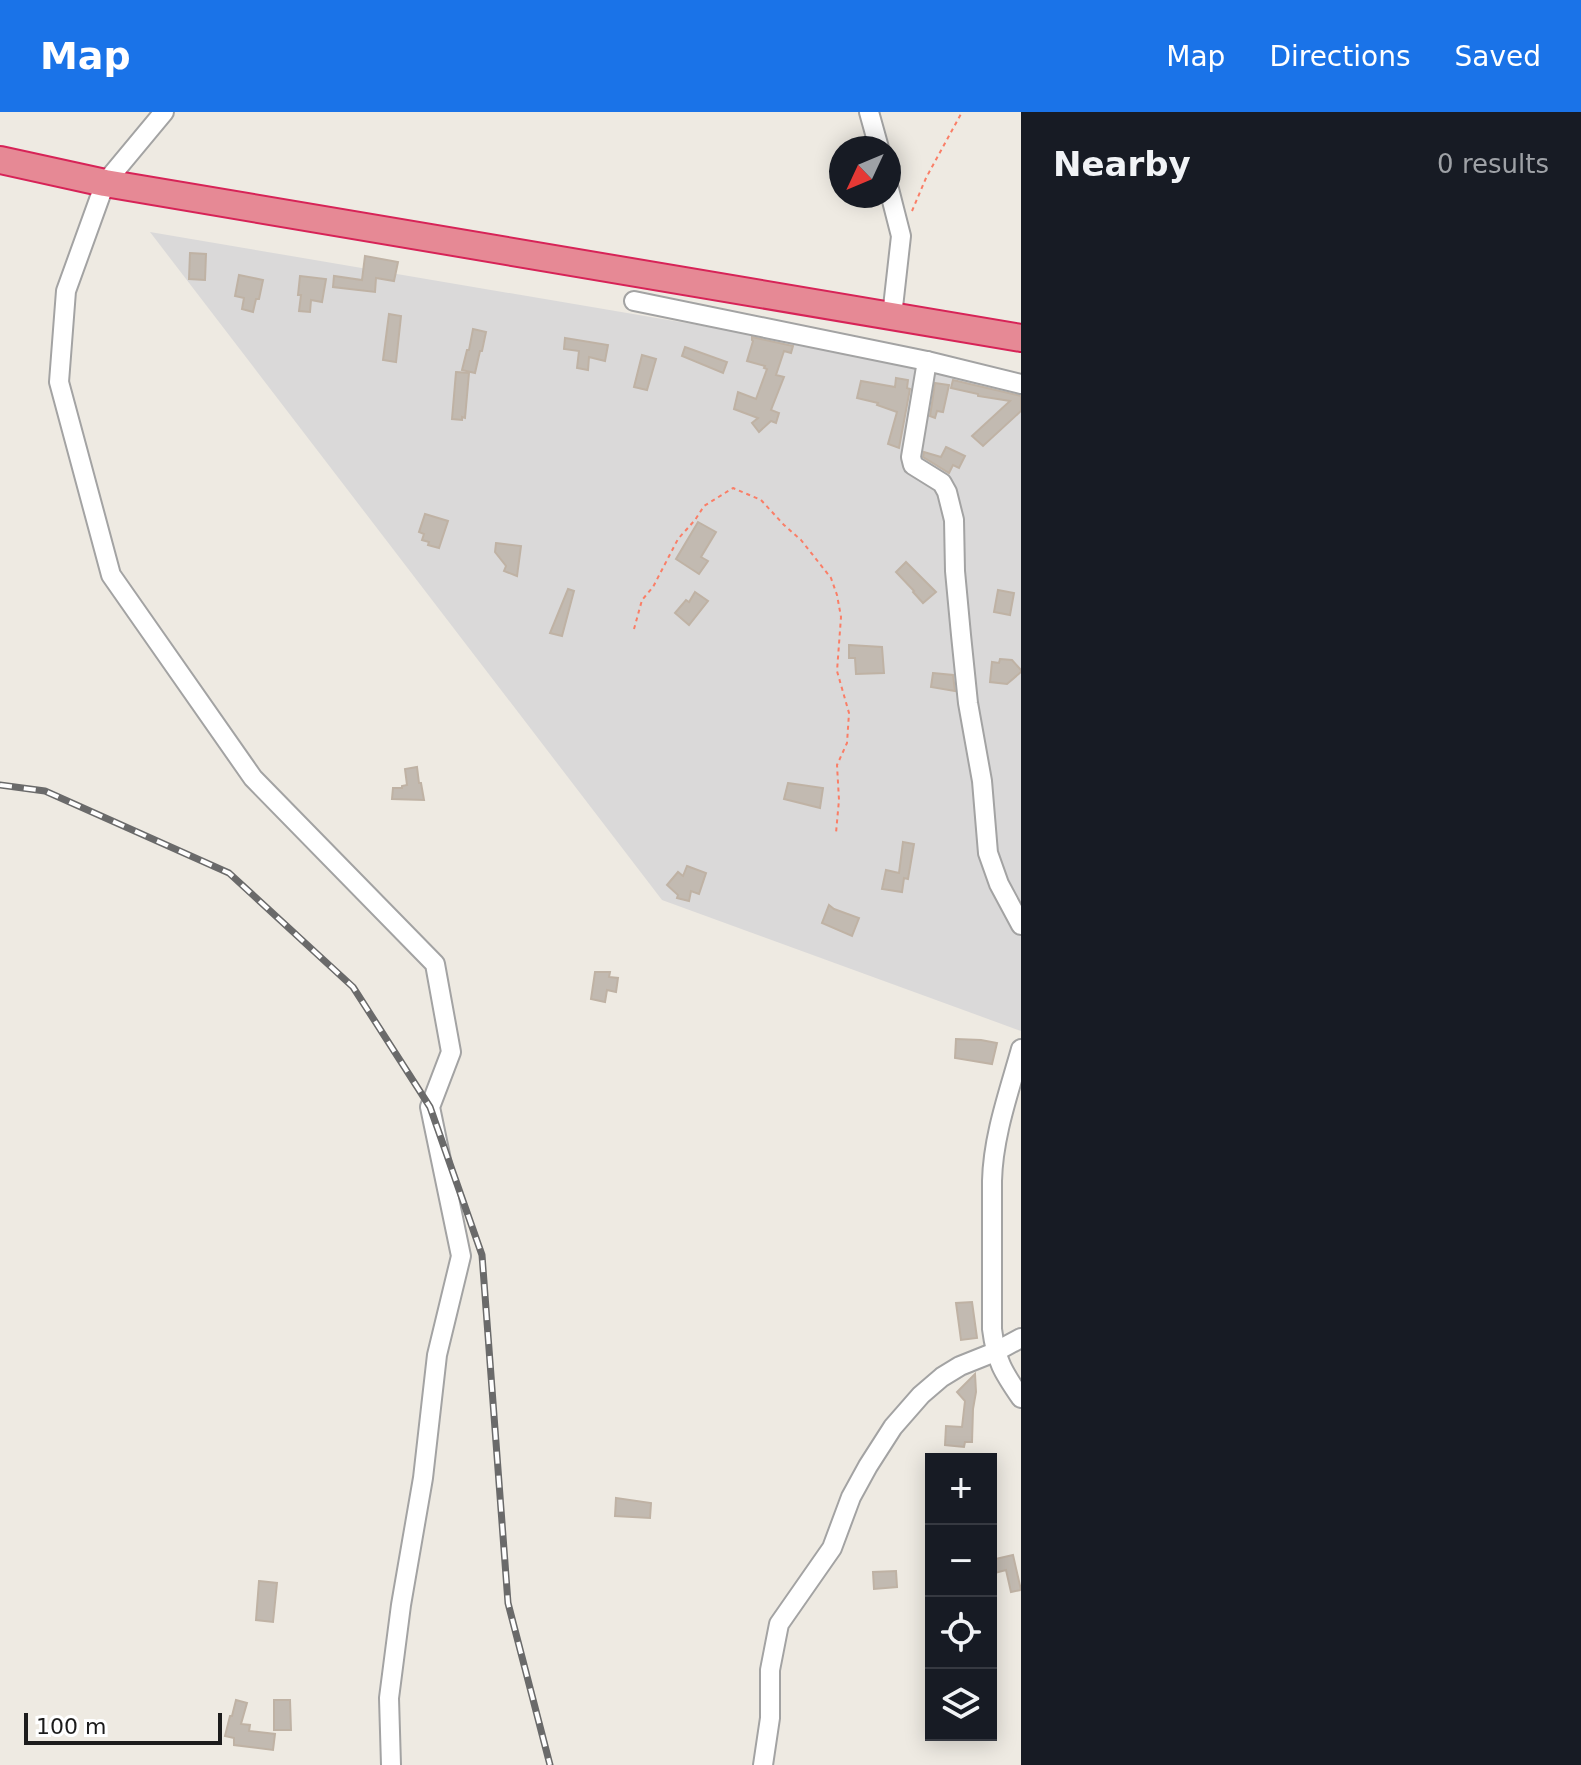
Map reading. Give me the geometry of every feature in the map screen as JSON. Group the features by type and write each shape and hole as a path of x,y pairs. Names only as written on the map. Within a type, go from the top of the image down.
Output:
{"highway":[{"path":"0,160 105,183 1021,338"}],"street":[{"path":"164,112 105,183 66,291 59,382 111,575 253,778 435,964 451,1052 430,1107 461,1256 437,1355 423,1478 399,1620 389,1698 391,1765"},
{"path":"869,112 876,136"},
{"path":"892,316 901,236 894,208"},
{"path":"634,301 927,361 1021,384"},
{"path":"927,361 911,457 913,465 942,483 954,520 961,635 982,781 988,853 999,884 1021,925"},
{"path":"1021,1049 1000,1122 993,1160 992,1329 995,1352 1002,1371 1021,1398"},
{"path":"763,1765 770,1718 770,1670 779,1624 832,1548 851,1497 868,1466 893,1427 942,1377 1021,1338"}],"path":[{"path":"901,236 926,178 962,112"},
{"path":"634,629 642,600 653,587 678,539 704,506 733,488 761,500 801,540 831,578 841,617 837,671 849,713 847,743 837,765 839,800 836,833"}],"shaded area":[{"path":"150,232 1021,380 1021,1031 662,900"}],"building":[{"path":"190,253 206,254 205,280 189,279"},
{"path":"365,256 398,262 394,281 376,278 375,292 333,287 334,276 362,280"},
{"path":"239,275 263,280 253,312 242,309 244,298 235,296"},
{"path":"300,276 326,279 322,302 311,300 310,312 299,311"},
{"path":"389,314 401,316 396,362 383,360"},
{"path":"473,329 486,332 475,373 462,370"},
{"path":"752,337 793,346 791,353 784,351 776,375 784,377 771,410 779,413 776,423 771,421 759,432 752,423 758,418 734,409 738,392 756,399 767,369 747,361"},
{"path":"565,338 608,345 605,361 589,357 588,370 577,368 579,351 564,349"},
{"path":"685,347 727,362 723,373 682,356"},
{"path":"642,355 656,359 647,390 634,387"},
{"path":"456,372 469,373 465,418 462,417 462,420 452,419"},
{"path":"896,378 908,380 907,388 910,389 899,448 888,444 897,412 857,398 861,381 895,387"},
{"path":"953,380 1021,396 1021,411 983,446 972,436 1010,401 951,388"},
{"path":"935,383 949,385 943,412 937,411 935,418 930,416"},
{"path":"946,447 965,456 959,468 953,465 949,473 923,457 924,452 941,457"},
{"path":"425,514 448,521 439,548 422,540 424,534 419,532"},
{"path":"698,522 716,532 701,557 708,561 699,574 676,559"},
{"path":"496,543 521,546 517,576 504,571 506,566 495,552"},
{"path":"906,562 936,592 923,603 896,572"},
{"path":"568,589 574,591 562,636 550,633"},
{"path":"998,590 1014,593 1010,615 994,612"},
{"path":"695,592 708,601 689,625 675,613 686,600 689,602"},
{"path":"849,645 882,647 884,673 856,674 855,658 849,658"},
{"path":"1000,659 1012,660 1021,670 1007,684 990,682 992,662 999,663"},
{"path":"933,673 953,675 955,691 931,687"},
{"path":"417,767 424,800 392,799 393,788 407,785 405,769"},
{"path":"788,783 823,788 820,808 784,799"},
{"path":"903,842 914,844 908,879 904,878 902,892 882,889 886,870 899,873"},
{"path":"687,866 706,873 699,894 691,891 689,901 677,898 678,895 667,885 678,872 683,876"},
{"path":"829,905 859,918 852,936 822,923"},
{"path":"595,972 610,972 609,977 618,978 616,992 607,990 605,1002 591,999"},
{"path":"956,1039 997,1043 992,1064 955,1058"},
{"path":"972,1302 977,1338 961,1340 956,1303"},
{"path":"975,1374 972,1442 965,1442 964,1447 945,1445 946,1426 962,1427 965,1401 957,1392"},
{"path":"616,1498 651,1503 650,1518 615,1516"},
{"path":"1013,1555 1021,1590 1011,1592 1006,1570 997,1572 997,1559"},
{"path":"896,1571 897,1587 874,1589 873,1572"},
{"path":"259,1581 277,1583 273,1622 256,1620"},
{"path":"236,1700 247,1703 241,1724 250,1725 249,1731 275,1734 273,1750 234,1745 234,1738 225,1736"},
{"path":"274,1700 290,1700 291,1730 274,1730"}],"railway":[{"path":"0,785 45,791 229,873 353,987 430,1107 482,1255 508,1603 550,1765"}]}
